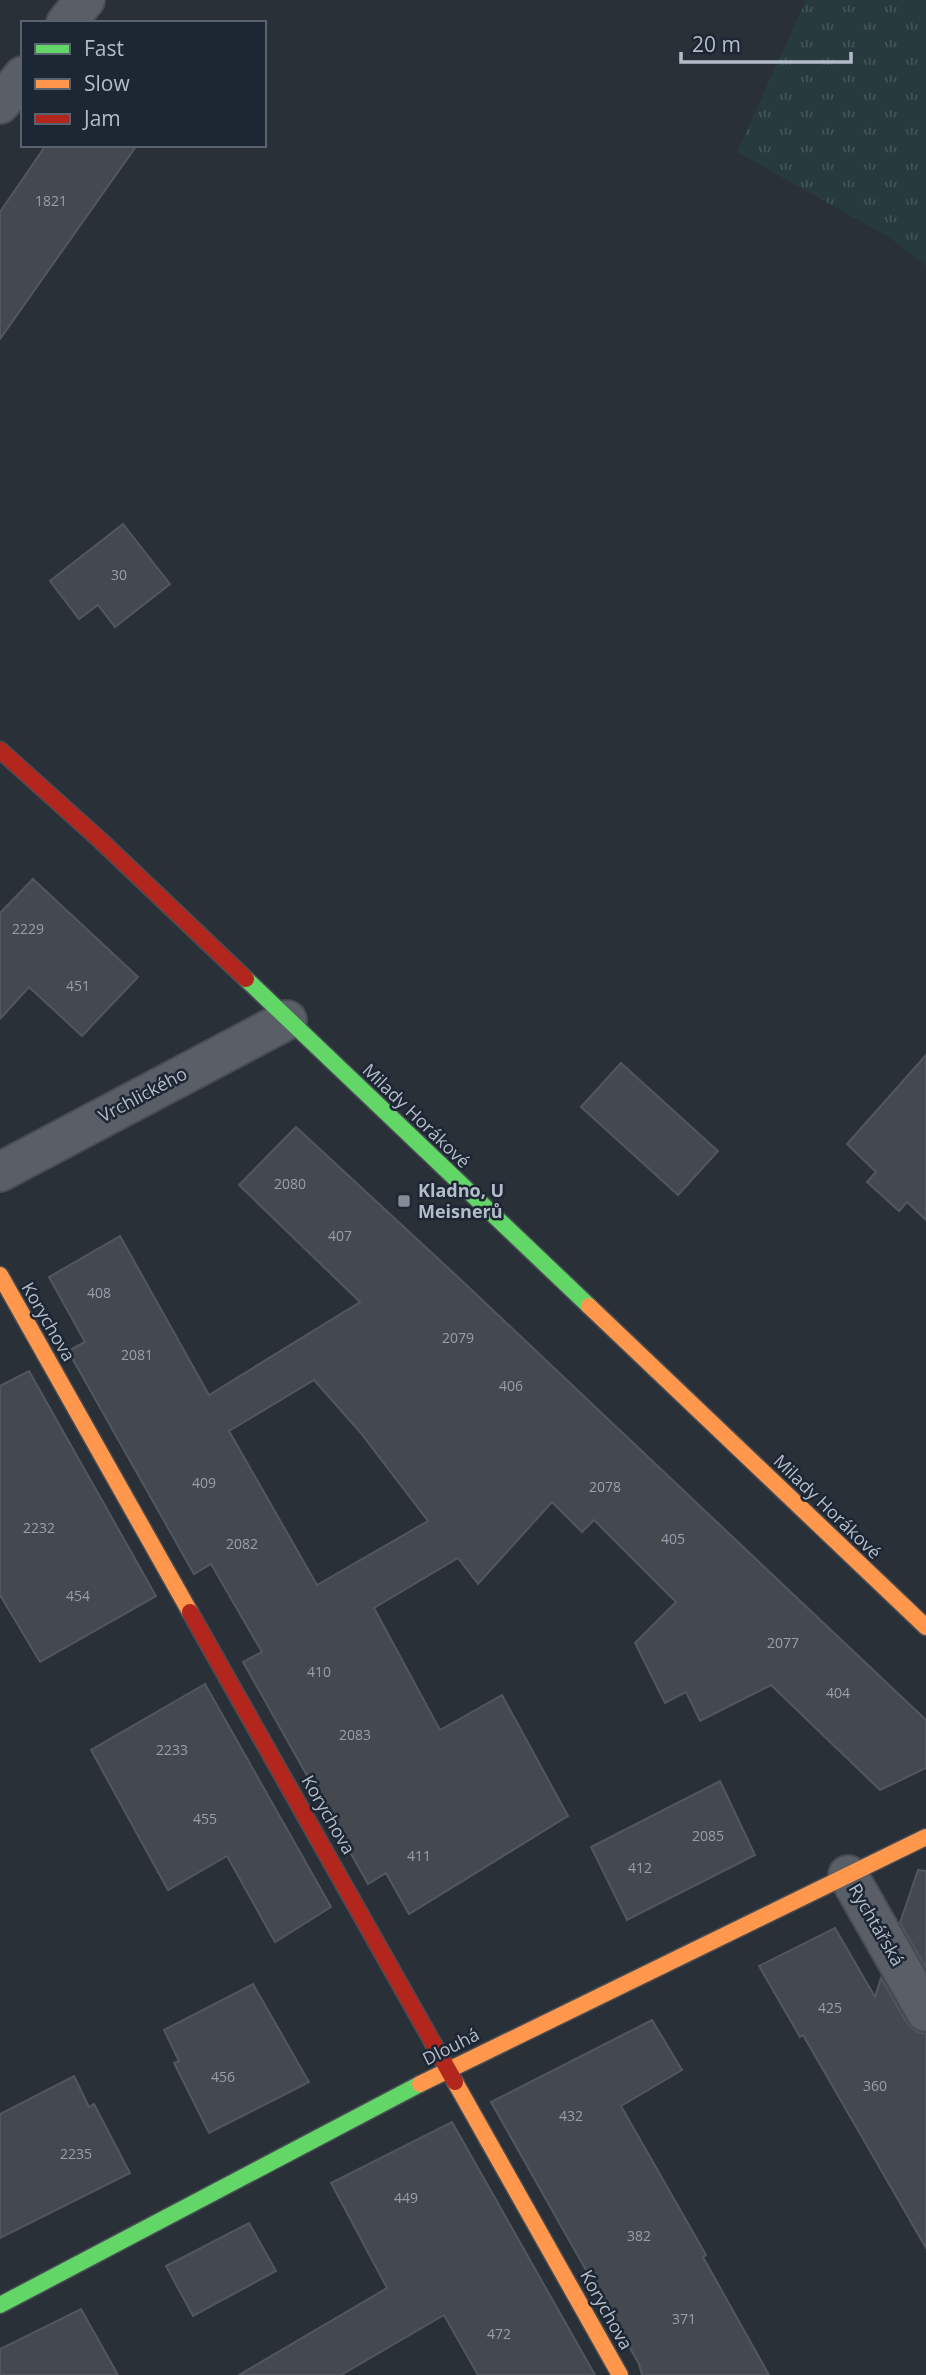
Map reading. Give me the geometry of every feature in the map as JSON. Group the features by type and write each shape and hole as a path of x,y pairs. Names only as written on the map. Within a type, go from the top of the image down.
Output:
{"street":[{"path":"68,21 85,0"},
{"path":"0,104 21,78"},
{"name":"Milady Horákové","path":"0,750 100,840 926,1627"},
{"name":"Vrchlického","path":"0,1172 287,1020"},
{"name":"Korychova","path":"0,1275 620,2375"},
{"name":"Dlouhá","path":"0,2305 449,2069 926,1837"},
{"name":"Rychtářská","path":"848,1875 926,2012"}],"green space":[{"path":"806,0 926,0 926,266 889,237 737,152"}],"building":[{"path":"45,147 136,147 0,339 0,212"},
{"path":"123,524 170,584 115,627 98,605 79,619 50,581"},
{"path":"33,879 138,977 82,1036 29,987 0,1019 0,913"},
{"path":"926,1055 926,1220 907,1202 899,1211 867,1182 876,1172 847,1144"},
{"path":"621,1063 718,1151 678,1195 581,1107"},
{"path":"296,1127 926,1720 926,1768 880,1790 771,1685 700,1721 686,1692 665,1703 635,1643 676,1602 594,1520 582,1532 552,1502 478,1584 458,1558 374,1608 440,1730 502,1695 568,1816 409,1914 386,1873 368,1884 243,1662 262,1652 211,1564 194,1574 68,1351 85,1342 49,1277 120,1236 209,1395 360,1302 239,1185","holes":["314,1380 360,1432 428,1521 317,1585 229,1431"]},
{"path":"29,1371 156,1596 40,1662 0,1595 0,1386"},
{"path":"205,1684 331,1907 275,1942 227,1856 168,1890 91,1750"},
{"path":"720,1781 755,1855 627,1920 591,1847"},
{"path":"918,1870 926,1871 926,1968 900,1923"},
{"path":"835,1928 875,1997 881,1978 907,2023 916,2031 926,2034 926,2248 803,2035 800,2037 759,1966"},
{"path":"253,1984 309,2082 209,2133 174,2063 179,2061 164,2030"},
{"path":"652,2020 682,2070 621,2106 706,2255 703,2257 769,2375 642,2375 639,2364 491,2102"},
{"path":"74,2076 89,2107 94,2104 130,2173 0,2238 0,2114"},
{"path":"452,2122 595,2375 478,2375 444,2315 341,2375 239,2375 387,2288 331,2183"},
{"path":"249,2223 276,2271 193,2316 166,2266"},
{"path":"81,2309 118,2375 0,2375 0,2349"}],"traffic: fast":[{"path":"246,979 589,1306"},
{"path":"0,2305 420,2084"}],"traffic: slow":[{"path":"0,1275 190,1612"},
{"path":"589,1306 926,1627"},
{"path":"420,2084 926,1837"},
{"path":"455,2082 620,2375"}],"traffic: jam":[{"path":"0,750 100,840 246,979"},
{"path":"190,1612 455,2082"}],"place":[{"name":"Kladno, U Meisnerů","path":"404,1201"}]}
